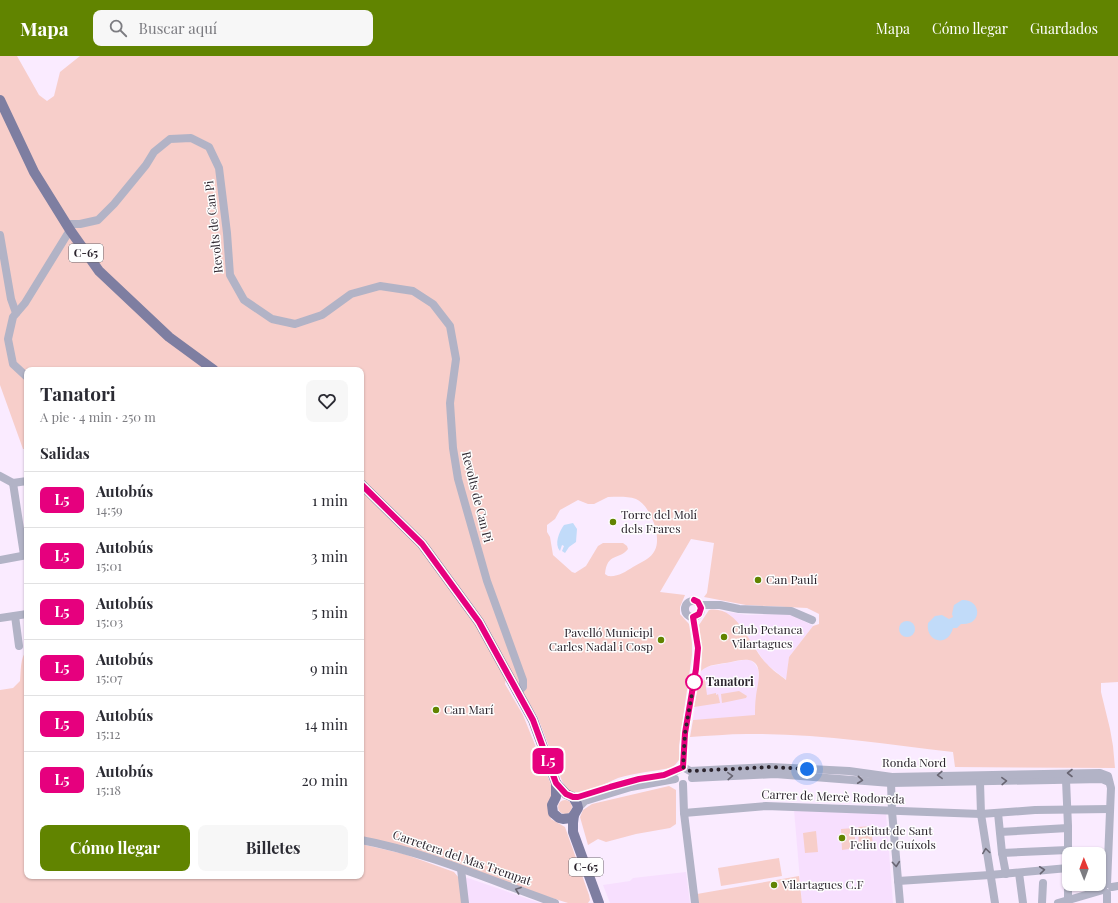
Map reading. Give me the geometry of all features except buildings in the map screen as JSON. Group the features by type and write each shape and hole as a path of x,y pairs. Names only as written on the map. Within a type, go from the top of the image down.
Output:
{"main road":[{"name":"C-65","path":"0,100 34,172 68,227 98,271 169,337 210,367"},
{"path":"364,487 422,544 479,622 533,720 556,783 556,797 552,805 553,813 559,818 571,818 576,812 577,804 570,795 556,783"},
{"path":"556,797 559,795 570,795"},
{"name":"C-65","path":"573,832 576,812"},
{"name":"C-65","path":"563,819 573,832 598,903"}],"street":[{"name":"Revolts de Can Pi","path":"68,227 98,220 114,204 146,165 154,152 170,138 191,138 209,147 219,168 227,234 230,275 244,300 272,319 295,324 322,315 351,294 380,286 413,291 433,304 450,326 456,359 450,403 453,448 458,479 487,582 523,680 523,687 517,692"},
{"path":"24,374 13,364 8,339 13,317 25,302 68,227"},
{"path":"0,235 11,300 16,313"},
{"path":"0,476 13,483 24,481"},
{"path":"13,483 24,544"},
{"path":"0,560 24,555"},
{"path":"694,600 700,605 701,612 693,617 688,616 685,612 684,608 686,603 694,600"},
{"path":"700,605 720,605 739,609 791,611 812,620"},
{"path":"0,618 24,614"},
{"path":"15,616 19,646"},
{"path":"693,617 698,648 685,733 683,773 678,783 683,784 684,813 694,903"},
{"name":"Ronda Nord","path":"570,795 578,797 639,779 664,775 771,767 849,771 892,777 1100,773 1108,779"},
{"name":"Ronda Nord","path":"576,812 585,801 683,773 775,774 892,783 1108,779"},
{"path":"1107,903 1110,888 1108,870 1111,788 1108,779"},
{"path":"1066,780 1068,847"},
{"path":"980,782 981,814 995,903"},
{"path":"892,783 892,811 900,903"},
{"name":"Carrer de Mercè Rodoreda","path":"684,813 766,806 981,814 1067,809 1110,809"},
{"path":"998,813 1002,853 1006,874"},
{"path":"1000,832 1068,828"},
{"name":"Carretera del Mas Trempat","path":"364,841 383,844 413,853 554,903"},
{"path":"1002,853 1062,850"},
{"path":"898,881 1062,869"},
{"path":"461,870 465,903"},
{"path":"1019,873 1023,903"},
{"path":"1042,903 1043,883"},
{"path":"1058,903 1110,888"},
{"path":"1068,891 1068,900"}],"shaded area":[{"path":"0,56 17,56 39,95 47,101 54,96 60,72 80,56 1118,56 1118,682 1101,683 1101,692 1113,746 1115,768 955,767 953,752 825,737 773,734 733,734 690,737 693,720 755,715 755,701 759,670 754,662 749,660 740,660 711,666 701,671 702,652 699,625 709,610 719,610 728,614 736,621 761,657 771,668 786,680 789,657 813,626 819,624 819,614 807,608 746,605 704,597 707,593 714,543 691,539 660,592 685,595 680,607 680,614 689,624 692,643 692,655 679,746 679,760 671,768 637,773 618,778 585,792 569,791 562,781 538,718 508,667 505,684 523,715 554,792 548,804 551,819 565,827 589,895 590,900 588,903 568,903 364,839 364,367 24,367 23,449 0,385","holes":["608,497 633,498 641,502 650,514 656,529 657,544 655,550 648,558 618,575 608,576 605,574 608,562 628,549 623,543 603,543 598,546 586,566 575,573 553,555 550,537 547,532 547,525 555,519 560,510 578,500 588,504 594,504"]},
{"path":"721,611 747,615 793,615 813,626 789,657 787,680 766,664 740,625 730,615"},
{"path":"24,654 24,879 364,879 364,845 404,854 454,872 459,878 463,903 0,903 0,690 13,688 20,681"},
{"path":"750,660 758,669 759,680 755,716 693,720 701,671 704,668 711,666"},
{"path":"705,680 707,695 718,694 720,703 694,707 699,682"},
{"path":"739,691 747,696 746,698 722,703 721,694"},
{"path":"669,786 676,790 676,824 670,828 636,834 606,842 598,839 588,845 580,817 583,810 592,804"},
{"path":"565,800 570,802 572,807 570,812 565,814 560,812 558,807 560,802"},
{"name":"Institut de Sant Feliu de Guíxols","path":"794,810 886,814 893,903 802,903"},
{"path":"871,826 873,846 859,848 858,827"},
{"path":"854,828 856,848 842,850 841,829"},
{"path":"816,831 818,852 805,853 803,833"},
{"path":"779,858 782,876 721,886 718,868"},
{"path":"686,872 690,903 610,903 603,885 630,881 633,878"},
{"name":"Vilartagues C.F","path":"799,876 802,903 698,903 697,894"},
{"path":"465,877 540,903 468,903"}],"water":[{"path":"573,523 577,529 576,542 569,547 565,553 562,551 564,546 562,545 560,551 558,548 558,538 564,525"},
{"path":"962,600 969,601 976,608 976,617 973,621 968,624 961,624 957,628 953,628 947,638 938,640 933,638 928,629 928,623 935,616 942,615 949,619 953,617 952,614 954,605"},
{"path":"907,621 913,623 915,629 913,635 907,637 901,635 899,629 901,623"}],"bus line":[{"name":"L5","path":"364,487 422,544 479,622 533,720 556,783 566,794 573,797 578,797 639,779 664,775 683,767 685,733 698,648 693,617 701,612 700,605 694,600"}],"place":[{"name":"Torre del Molí dels Frares","path":"613,522"},
{"name":"Can Paulí","path":"758,580"},
{"name":"Club Petanca Vilartagues","path":"724,637"},
{"name":"Pavelló Municipl Carles Nadal i Cosp","path":"661,640"},
{"name":"Tanatori","path":"694,682"},
{"name":"Can Marí","path":"436,710"},
{"name":"Institut de Sant Feliu de Guíxols","path":"842,838"},
{"name":"Vilartagues C.F","path":"774,885"}],"route":[{"path":"694,682 685,733 683,767 686,767 690,771 771,767 807,769"}]}
